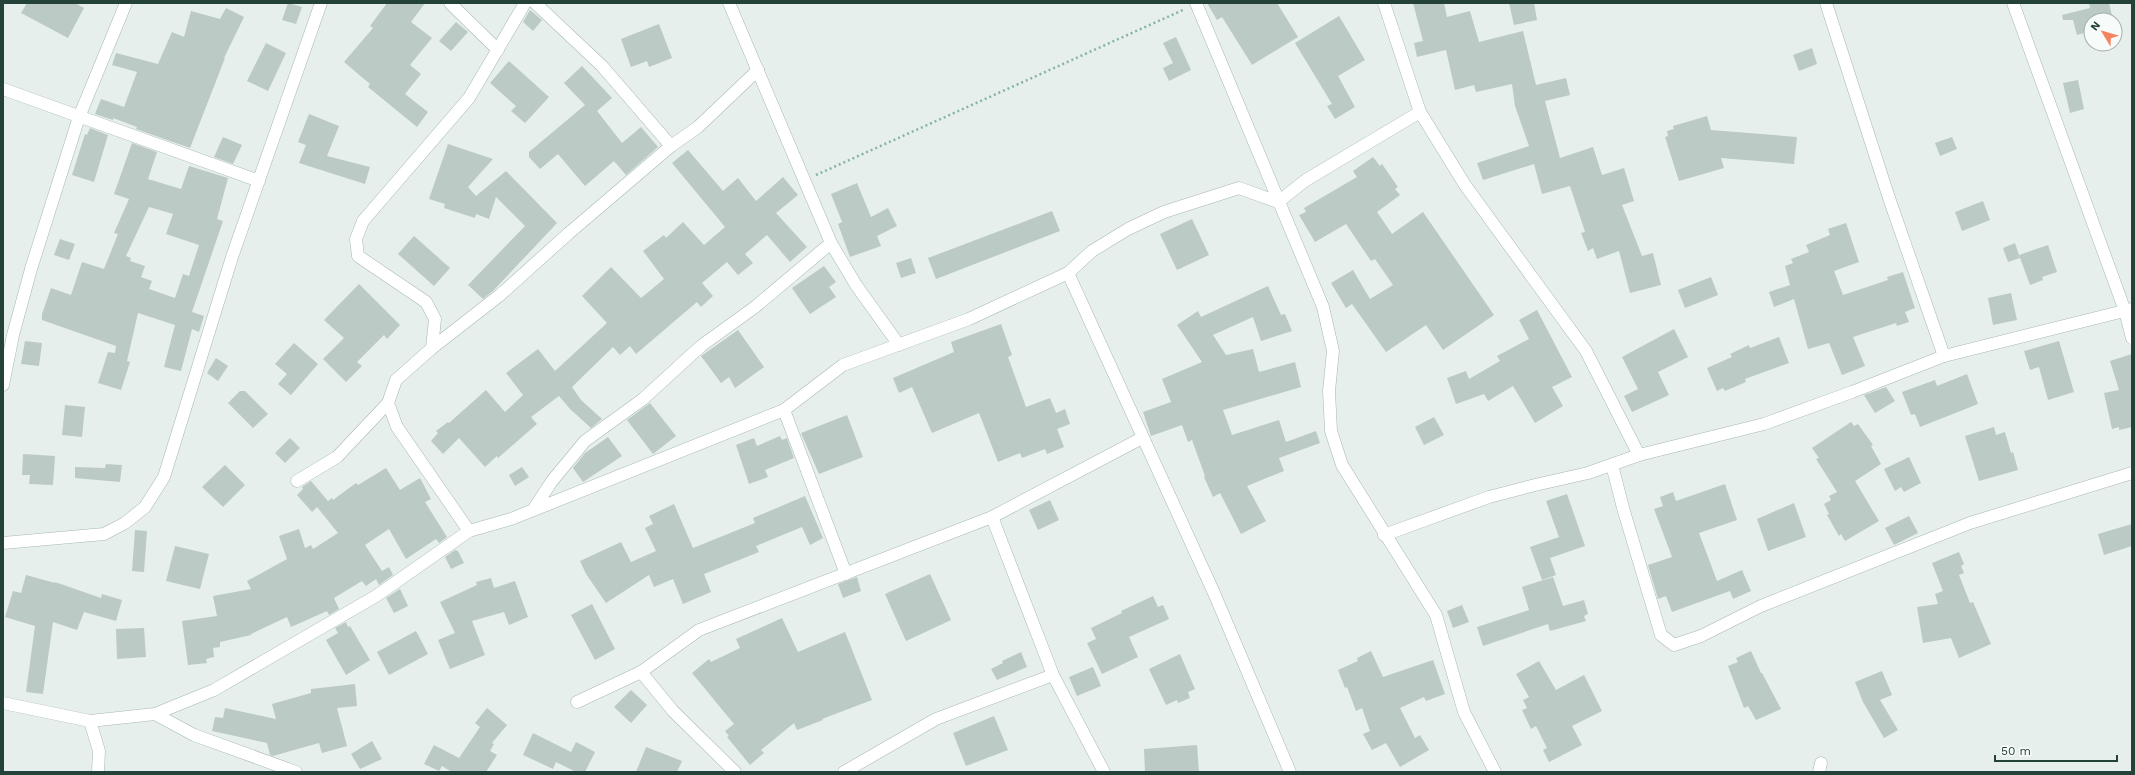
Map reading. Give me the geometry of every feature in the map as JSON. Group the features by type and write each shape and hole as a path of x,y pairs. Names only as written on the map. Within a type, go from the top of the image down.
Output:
{"street":[{"path":"3,386 13,335 31,269 79,117 126,3"},
{"path":"3,543 104,534 125,523 145,507 164,477 232,257 321,3"},
{"path":"450,3 498,50"},
{"path":"432,348 435,319 426,302 358,256 356,239 363,221 469,98 525,3"},
{"path":"535,3 602,66 671,146"},
{"path":"729,3 831,244 856,285 899,345"},
{"path":"1196,3 1323,307 1333,351 1329,391 1331,431 1340,458 1384,535 1436,614 1464,712 1495,772"},
{"path":"1384,3 1420,112 1465,185 1586,351 1639,455"},
{"path":"1826,3 1889,198 1944,356"},
{"path":"2013,3 2128,310 2132,338"},
{"path":"297,481 337,457 388,403 396,380 432,348 500,295 569,233 671,146 698,126 758,70"},
{"path":"3,89 259,181"},
{"path":"1278,202 1306,180 1420,112"},
{"path":"3,703 90,721 155,714 214,690 376,596 469,531 511,519 784,410 843,365 969,319 1068,273 1092,251 1128,229 1164,212 1240,188 1278,202"},
{"path":"533,510 552,481 584,441 643,399 702,346 755,306 831,244"},
{"path":"1068,273 1214,593 1290,772"},
{"path":"1384,535 1489,497 1535,484 1588,473 1639,455 1764,424 1944,356 2128,310"},
{"path":"388,403 397,427 469,531"},
{"path":"784,410 846,574"},
{"path":"577,702 641,672 700,630 992,517 1142,438"},
{"path":"1612,465 1623,508 1661,635 1674,645 1700,636 1761,606 1970,523 2132,473"},
{"path":"992,517 1053,675 1104,772"},
{"path":"641,672 673,711 735,772"},
{"path":"844,772 936,719 1053,675"},
{"path":"155,714 194,736 296,772"},
{"path":"90,721 99,752 98,772"}],"path":[{"path":"804,180 1196,3"}],"building":[{"path":"27,3 75,3 84,8 68,38 21,13"},
{"path":"288,3 302,7 296,24 282,20"},
{"path":"387,3 425,3 411,22 432,38 410,65 421,74 405,94 428,112 417,127 368,87 370,84 344,62 373,28 370,26"},
{"path":"1207,3 1277,3 1298,37 1252,65 1222,17 1217,20"},
{"path":"1413,3 1444,3 1447,17 1470,11 1479,42 1523,31 1536,85 1566,78 1570,95 1545,101 1560,158 1593,147 1602,175 1624,168 1634,201 1622,205 1642,256 1653,253 1661,285 1630,293 1619,251 1597,259 1593,248 1588,251 1581,233 1585,232 1570,186 1542,194 1534,164 1483,180 1477,163 1529,146 1515,106 1512,84 1476,92 1474,85 1455,90 1446,50 1417,57 1414,43 1423,41"},
{"path":"1509,3 1534,3 1537,20 1514,25"},
{"path":"2089,3 2109,3 2111,12 2083,12 2083,33 2077,35 2073,20 2063,20 2062,15 2090,8"},
{"path":"226,8 244,17 224,58 190,148 136,129 137,127 113,118 113,120 95,114 101,99 124,107 137,72 112,65 116,53 158,64 172,32 184,37 191,11 220,19"},
{"path":"530,10 542,20 533,31 523,22"},
{"path":"1339,16 1365,60 1338,76 1355,107 1335,119 1327,106 1332,104 1295,43"},
{"path":"456,22 468,32 451,51 439,41"},
{"path":"659,24 672,58 649,67 647,61 631,67 621,39"},
{"path":"1176,37 1191,70 1169,81 1163,68 1173,63 1163,43"},
{"path":"266,43 286,53 268,91 247,81"},
{"path":"1812,48 1817,64 1799,71 1793,55"},
{"path":"509,61 549,97 525,123 511,111 516,106 490,83"},
{"path":"582,66 612,98 597,111 622,143 641,127 658,147 626,175 614,161 585,186 558,154 540,169 529,157 529,152 585,105 564,83"},
{"path":"2078,80 2084,109 2070,113 2063,83"},
{"path":"309,114 339,126 327,156 370,167 365,184 299,163 306,145 298,142"},
{"path":"1707,116 1711,130 1797,137 1794,164 1721,158 1724,168 1679,181 1665,137 1668,136 1667,131 1674,129 1673,126"},
{"path":"90,128 108,135 94,182 72,175 85,134 87,135"},
{"path":"223,137 242,145 233,164 214,157"},
{"path":"1952,137 1957,149 1940,156 1935,143"},
{"path":"132,143 157,152 148,179 181,189 189,166 228,178 217,219 223,221 192,312 204,316 199,332 192,329 181,371 164,367 175,325 138,313 127,361 130,362 121,390 98,383 108,352 115,353 116,346 42,320 42,314 51,288 71,295 82,262 104,269 118,234 114,233 129,199 114,194","holes":["149,207 173,214 166,234 199,245 189,276 183,274 175,298 149,289 152,281 141,277 145,266 130,261 131,258 126,256"]},
{"path":"448,144 493,159 468,187 476,196 506,171 557,223 493,291 483,299 468,285 525,226 496,197 489,219 476,214 475,218 444,208 445,204 429,199"},
{"path":"688,150 723,191 738,178 756,201 783,177 798,195 776,213 807,247 790,262 767,235 745,254 753,263 738,275 727,262 702,283 713,296 701,307 697,302 636,354 630,346 620,355 613,347 572,387 581,400 602,419 591,428 570,409 559,396 531,417 537,424 498,458 497,456 485,467 459,438 443,454 431,441 438,433 436,431 448,422 449,423 486,390 505,412 523,395 506,373 538,349 555,371 607,323 582,296 611,267 641,298 664,279 643,251 664,235 666,238 683,222 704,245 725,227 672,163"},
{"path":"1373,157 1380,166 1382,164 1398,187 1395,189 1400,195 1377,212 1392,234 1423,212 1494,315 1443,350 1426,325 1386,352 1352,304 1346,308 1331,283 1353,270 1370,299 1393,285 1375,259 1371,261 1346,224 1315,242 1299,215 1306,212 1304,208 1357,177 1353,171"},
{"path":"857,183 871,217 888,208 897,226 877,236 881,246 850,257 838,224 842,222 831,194"},
{"path":"1983,201 1990,220 1962,231 1955,212"},
{"path":"1052,211 1060,231 936,279 928,258"},
{"path":"1192,219 1209,255 1177,270 1160,234"},
{"path":"1846,223 1859,262 1834,271 1843,295 1888,280 1887,277 1903,272 1915,308 1905,312 1909,322 1897,326 1896,323 1853,337 1865,366 1842,375 1829,343 1808,349 1794,299 1774,307 1769,292 1790,285 1785,266 1793,263 1791,259 1809,252 1806,245 1830,235 1828,229"},
{"path":"414,236 450,268 434,286 398,254"},
{"path":"60,239 75,244 69,260 54,255"},
{"path":"2015,243 2020,258 2008,262 2003,248"},
{"path":"2048,245 2057,272 2042,277 2043,280 2030,285 2019,255"},
{"path":"911,258 916,273 901,278 896,263"},
{"path":"824,266 836,282 829,287 836,297 810,314 792,288"},
{"path":"1711,277 1718,295 1685,308 1678,290"},
{"path":"359,284 400,325 387,339 384,335 357,362 362,366 346,382 323,359 344,338 324,320"},
{"path":"1268,286 1281,315 1285,314 1292,331 1261,341 1253,317 1213,335 1226,355 1253,349 1259,372 1295,362 1301,387 1223,410 1232,435 1279,420 1286,442 1316,431 1320,443 1279,458 1284,471 1247,486 1266,521 1241,534 1220,493 1213,497 1204,477 1205,476 1192,440 1188,442 1182,425 1151,436 1143,412 1171,402 1162,379 1202,362 1177,325 1198,311 1201,317"},
{"path":"2011,293 2017,320 1993,325 1988,298"},
{"path":"1537,310 1572,377 1552,387 1563,406 1535,423 1513,386 1488,401 1484,394 1456,404 1447,378 1466,371 1469,379 1500,361 1497,356 1529,339 1519,320"},
{"path":"1001,324 1012,355 1008,357 1026,407 1050,398 1056,413 1065,409 1070,424 1057,429 1064,447 1047,454 1045,449 1022,458 1020,453 998,462 979,413 932,433 912,387 899,393 893,378 954,352 951,342"},
{"path":"1674,329 1688,357 1658,372 1669,395 1632,412 1624,396 1638,389 1622,357"},
{"path":"738,330 764,367 735,388 729,377 721,383 701,356"},
{"path":"1779,337 1789,363 1745,379 1746,382 1725,391 1723,388 1717,391 1707,368 1732,357 1730,354 1749,345 1750,348"},
{"path":"25,341 42,343 39,366 21,364"},
{"path":"2059,341 2074,392 2048,400 2039,367 2030,370 2024,351"},
{"path":"294,343 318,364 291,395 278,384 287,374 275,364"},
{"path":"2132,354 2132,427 2119,430 2119,427 2112,429 2104,393 2119,390 2110,361"},
{"path":"216,358 228,366 218,381 207,373"},
{"path":"1967,374 1978,404 1920,427 1915,414 1911,415 1902,392 1935,380 1937,386"},
{"path":"1886,387 1895,401 1875,413 1864,395"},
{"path":"240,391 245,391 268,414 253,428 228,403"},
{"path":"650,403 676,436 653,454 627,420"},
{"path":"65,405 85,407 82,437 62,435"},
{"path":"847,415 863,457 819,474 801,433"},
{"path":"1434,417 1444,435 1424,445 1415,427"},
{"path":"1851,422 1854,426 1858,424 1873,445 1871,446 1881,464 1855,481 1879,521 1845,541 1841,534 1839,536 1827,515 1829,514 1824,504 1831,500 1829,496 1837,492 1816,459 1819,458 1812,448"},
{"path":"1994,427 1996,435 2005,432 2018,470 1979,481 1965,436"},
{"path":"780,436 782,440 787,438 794,458 765,470 768,477 749,484 736,445 754,438 757,446"},
{"path":"608,437 622,456 583,482 573,468 585,453"},
{"path":"290,438 300,448 285,463 275,453"},
{"path":"23,454 55,456 53,485 29,484 30,475 22,475"},
{"path":"1909,457 1921,483 1904,492 1901,487 1895,491 1884,469"},
{"path":"106,464 122,465 120,482 75,478 75,467 105,468"},
{"path":"225,465 245,485 223,507 202,487"},
{"path":"522,467 529,477 515,486 509,475"},
{"path":"386,468 400,490 420,478 431,499 425,502 447,537 439,543 436,539 406,559 389,529 365,545 382,571 389,567 393,575 379,585 376,579 366,586 362,581 334,598 339,609 329,615 327,611 291,627 287,617 251,635 220,642 220,647 213,648 214,657 206,659 207,663 188,665 182,621 217,616 213,596 251,589 247,581 287,559 279,536 299,529 305,548 311,545 313,549 338,533 317,507 312,512 297,495 303,489 302,487 311,481 328,501 332,498 333,500 356,483 358,485"},
{"path":"1725,484 1737,520 1699,533 1717,581 1742,570 1751,591 1733,599 1730,591 1672,612 1666,596 1658,599 1648,565 1672,557 1654,509 1663,506 1660,497 1673,492 1676,501"},
{"path":"1567,494 1585,546 1550,558 1556,575 1542,580 1530,547 1559,537 1546,501"},
{"path":"805,496 823,538 810,545 802,527 756,546 759,552 704,574 711,592 683,604 673,579 654,587 649,575 606,603 586,574 580,561 621,542 631,562 656,551 645,528 653,524 649,516 674,504 693,548 755,523 753,518"},
{"path":"1050,500 1059,520 1038,530 1029,510"},
{"path":"1794,503 1806,537 1768,551 1757,519"},
{"path":"1909,516 1918,533 1894,545 1885,528"},
{"path":"2132,524 2132,546 2104,555 2098,534"},
{"path":"135,530 147,531 144,572 132,571"},
{"path":"175,546 209,554 200,589 166,581"},
{"path":"455,550 458,551 464,563 451,569 445,557"},
{"path":"1959,552 1964,564 1961,566 1964,573 1959,575 1970,603 1973,602 1991,644 1959,658 1951,638 1923,643 1917,607 1938,604 1935,594 1943,591 1932,563"},
{"path":"930,574 951,620 906,641 885,594"},
{"path":"26,575 55,582 101,598 102,594 122,600 116,621 84,612 77,630 53,622 43,694 26,692 35,626 5,617 13,591 21,593"},
{"path":"857,577 861,591 843,598 838,584"},
{"path":"1553,577 1563,606 1584,600 1588,614 1584,616 1586,621 1550,631 1548,624 1483,646 1477,627 1529,610 1522,587"},
{"path":"491,578 494,588 515,581 528,617 509,625 504,612 472,621 485,655 450,669 438,640 455,633 440,602 477,585 476,582"},
{"path":"400,589 408,606 394,613 386,598"},
{"path":"1153,596 1158,607 1163,605 1169,619 1129,637 1138,657 1102,674 1087,643 1096,639 1091,628 1122,613 1121,611"},
{"path":"592,604 615,649 595,660 571,615"},
{"path":"1462,605 1469,622 1453,628 1447,611"},
{"path":"782,618 798,652 845,632 872,700 797,730 794,723 761,750 764,753 750,765 727,737 729,736 725,731 734,724 692,673 709,659 711,662 740,648 736,639"},
{"path":"346,622 348,627 350,626 370,660 346,675 326,640 338,633 335,628"},
{"path":"144,628 146,657 117,659 116,629"},
{"path":"416,631 428,654 389,675 377,652"},
{"path":"1371,651 1383,677 1433,660 1445,694 1426,701 1424,697 1400,708 1415,738 1420,735 1429,750 1400,767 1386,743 1372,750 1363,734 1370,731 1362,708 1356,711 1347,687 1345,688 1338,670 1358,661 1357,658"},
{"path":"1751,651 1761,673 1781,709 1756,720 1748,706 1744,708 1728,666 1738,662 1736,658"},
{"path":"1021,652 1027,667 997,680 991,669 1003,663 1002,661"},
{"path":"1180,654 1195,689 1188,692 1190,698 1178,703 1177,700 1166,705 1149,669"},
{"path":"1539,661 1556,690 1584,675 1602,711 1572,726 1582,745 1549,762 1543,750 1547,748 1536,726 1531,729 1522,710 1527,708 1523,700 1529,697 1516,674"},
{"path":"1093,667 1101,686 1077,696 1069,677"},
{"path":"1882,671 1892,695 1880,700 1898,730 1884,738 1863,702 1855,682"},
{"path":"355,684 357,706 337,708 347,746 322,753 319,743 273,756 270,755 267,743 212,731 215,717 223,718 225,708 276,719 272,704 311,693 311,689"},
{"path":"631,690 647,705 631,723 614,707"},
{"path":"487,708 507,725 492,743 494,744 490,751 497,755 486,772 452,772 442,766 439,771 424,764 434,745 459,758 480,727 475,723"},
{"path":"994,716 1008,750 966,766 953,733"},
{"path":"533,733 571,752 576,742 595,752 585,772 576,772 556,762 553,769 523,755"},
{"path":"372,741 382,759 360,769 351,754"},
{"path":"1197,745 1199,772 1145,772 1144,749"},
{"path":"646,747 682,761 677,772 636,772"}]}
